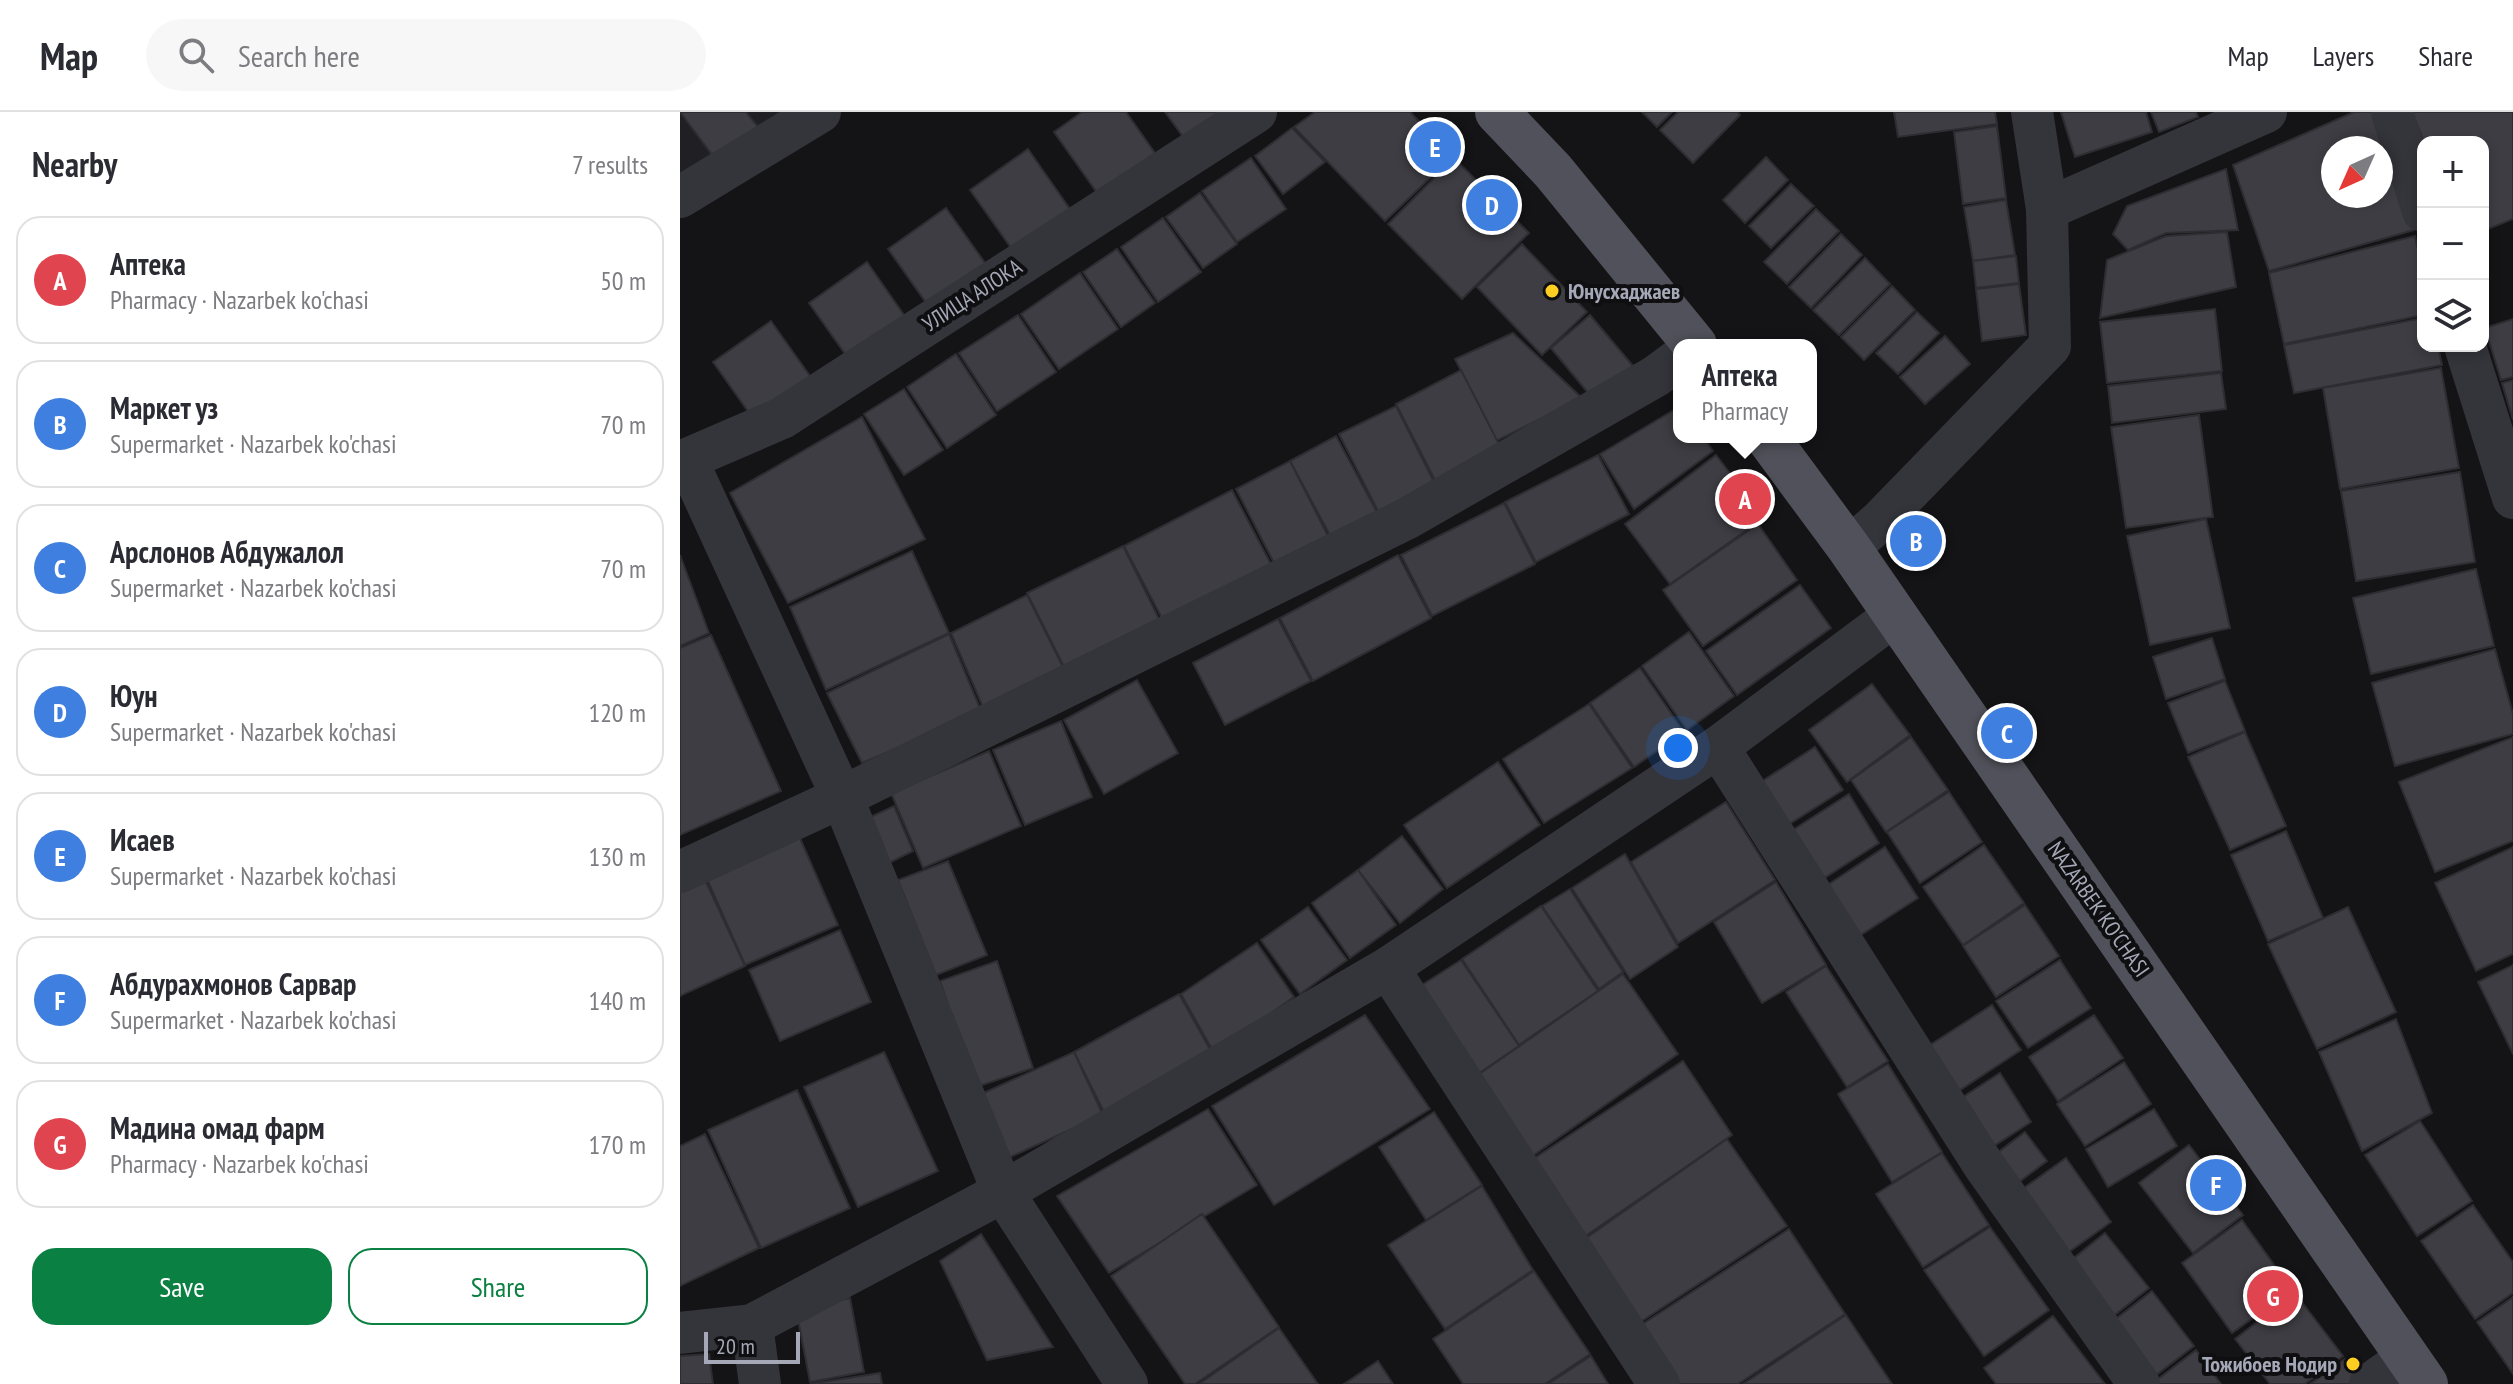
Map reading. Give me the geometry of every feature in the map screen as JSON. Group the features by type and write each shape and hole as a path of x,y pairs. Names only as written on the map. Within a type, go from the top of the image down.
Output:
{"main road":[{"path":"1497,112 1553,171 1690,339"},
{"name":"NAZARBEK KO'CHASI","path":"1771,443 1849,548 2417,1371"}],"street":[{"path":"680,197 820,112"},
{"name":"УЛИЦА АЛОКА","path":"684,461 782,418 1256,112"},
{"path":"1849,548 1881,520 2050,346 2047,209 2032,112"},
{"path":"2047,209 2266,112"},
{"path":"2392,112 2422,208"},
{"path":"2467,352 2513,498"},
{"path":"680,872 842,797 1406,519 1643,384 1673,363"},
{"path":"684,461 842,797 1003,1192 1127,1384"},
{"path":"680,1333 752,1325 1003,1192 1388,968 1718,747 1895,615"},
{"path":"1718,747 1983,1164 2139,1384"},
{"path":"1388,968 1659,1384"},
{"path":"752,1325 760,1384"},
{"path":"2370,1384 2417,1371"}],"shaded area":[{"path":"680,112 801,112 680,190"}],"building":[{"path":"680,112 746,112 763,133 719,164"},
{"path":"1082,112 1126,112 1155,153 1098,194 1054,132"},
{"path":"1165,112 1219,112 1184,138"},
{"path":"1315,112 1410,112 1453,156 1385,221 1294,127"},
{"path":"1642,112 1672,112 1657,127"},
{"path":"1678,112 1737,112 1740,115 1693,163 1660,130"},
{"path":"1894,112 1995,112 1997,124 1898,137"},
{"path":"2061,112 2146,112 2152,132 2075,157"},
{"path":"2151,112 2196,112 2198,117 2159,132"},
{"path":"2354,112 2381,112 2388,136 2321,136 2321,208 2393,208 2393,155 2414,230 2269,271 2233,165"},
{"path":"2412,112 2513,112 2513,219 2489,229 2489,136 2422,136"},
{"path":"1997,126 2006,198 1963,204 1954,132"},
{"path":"1292,128 1325,162 1283,194 1255,156"},
{"path":"1028,149 1072,212 1014,252 970,190"},
{"path":"1766,157 1788,180 1745,223 1723,200"},
{"path":"1251,158 1286,209 1237,242 1202,191"},
{"path":"1454,158 1529,233 1462,299 1388,224"},
{"path":"2226,169 2238,230 2166,233 2128,250 2113,234 2127,206"},
{"path":"1791,184 1814,206 1771,248 1749,226"},
{"path":"1200,193 1237,244 1203,268 1166,217"},
{"path":"2006,200 2015,255 1973,261 1964,207"},
{"path":"946,208 990,270 932,311 888,249"},
{"path":"1816,209 1839,231 1787,284 1764,262"},
{"path":"1163,218 1201,272 1158,302 1121,247"},
{"path":"2227,232 2236,287 2100,318 2107,260 2166,236"},
{"path":"1841,234 1862,255 1811,308 1789,287"},
{"path":"2415,236 2417,316 2284,344 2269,273"},
{"path":"1522,244 1587,312 1542,355 1477,287"},
{"path":"1117,249 1155,303 1121,327 1083,272"},
{"path":"2016,256 2019,283 1976,288 1973,261"},
{"path":"1865,258 1890,284 1839,335 1813,310"},
{"path":"867,262 911,325 853,365 809,303"},
{"path":"1080,273 1118,329 1059,369 1021,314"},
{"path":"2019,284 2026,335 1982,341 1976,289"},
{"path":"1892,286 1915,310 1864,360 1841,337"},
{"path":"2215,309 2222,371 2107,383 2100,322"},
{"path":"1917,312 1939,333 1898,374 1876,353"},
{"path":"1018,315 1056,372 997,411 959,353"},
{"path":"1590,315 1633,366 1594,400 1551,348"},
{"path":"2417,319 2417,352 2439,352 2442,365 2294,393 2284,345"},
{"path":"2513,319 2513,377 2501,380 2489,341 2489,327"},
{"path":"771,321 815,383 757,424 713,362"},
{"path":"1513,333 1582,398 1496,441 1455,359"},
{"path":"1945,336 1970,364 1925,404 1900,377"},
{"path":"956,354 996,415 947,448 907,387"},
{"path":"2441,368 2459,468 2340,489 2323,388"},
{"path":"1461,370 1503,452 1438,486 1396,404"},
{"path":"2221,373 2226,409 2112,423 2108,386"},
{"path":"2513,380 2513,420 2502,383"},
{"path":"904,389 943,450 904,475 864,414"},
{"path":"1396,406 1436,486 1380,515 1339,434"},
{"path":"1673,411 1673,443 1707,443 1713,451 1634,509 1600,454"},
{"path":"2199,415 2213,517 2126,528 2111,427"},
{"path":"862,417 925,539 788,603 730,493"},
{"path":"1336,436 1378,514 1332,539 1290,461"},
{"path":"1598,455 1629,514 1536,562 1505,502"},
{"path":"1716,455 1764,518 1670,584 1625,524"},
{"path":"1290,461 1330,540 1276,567 1236,489"},
{"path":"2460,472 2475,562 2356,581 2341,491"},
{"path":"1232,490 1273,568 1165,624 1124,546"},
{"path":"1504,503 1535,564 1432,616 1401,555"},
{"path":"2206,519 2230,628 2150,645 2127,536"},
{"path":"1758,524 1797,580 1703,646 1663,590"},
{"path":"1123,546 1162,625 1067,673 1027,593"},
{"path":"912,551 949,633 826,690 790,607"},
{"path":"680,555 709,633 680,646"},
{"path":"1398,555 1431,618 1313,681 1280,618"},
{"path":"2476,569 2494,646 2371,674 2353,598"},
{"path":"1800,585 1831,628 1737,695 1706,651"},
{"path":"1027,595 1066,673 985,712 951,633"},
{"path":"1278,619 1311,681 1225,725 1193,663"},
{"path":"1689,632 1734,696 1687,730 1642,666"},
{"path":"949,634 982,713 862,763 827,693"},
{"path":"711,635 781,791 680,835 680,648"},
{"path":"2212,638 2225,679 2166,699 2153,657"},
{"path":"2495,649 2513,714 2513,734 2395,766 2372,683"},
{"path":"1640,668 1684,732 1634,767 1590,703"},
{"path":"1137,680 1178,753 1104,794 1064,720"},
{"path":"2225,681 2245,731 2188,753 2168,703"},
{"path":"1872,684 1910,735 1847,782 1809,730"},
{"path":"1589,704 1632,768 1544,823 1503,759"},
{"path":"1061,721 1092,797 1025,825 993,750"},
{"path":"2245,732 2286,826 2230,850 2188,757"},
{"path":"1911,737 1948,790 1886,832 1851,780"},
{"path":"2513,737 2513,841 2435,872 2399,782"},
{"path":"1815,747 1843,790 1783,828 1756,785"},
{"path":"989,751 1021,826 923,868 891,793"},
{"path":"1498,762 1540,825 1447,888 1404,825"},
{"path":"1949,792 1982,842 1920,883 1887,832"},
{"path":"1849,794 1879,843 1818,882 1788,833"},
{"path":"1726,802 1775,880 1678,943 1631,862"},
{"path":"894,806 913,851 887,864 866,819"},
{"path":"796,829 838,925 745,965 703,870"},
{"path":"2286,831 2323,918 2268,941 2231,855"},
{"path":"1402,836 1443,889 1400,923 1358,870"},
{"path":"1984,845 2024,903 1963,945 1923,887"},
{"path":"1885,847 1918,898 1856,938 1823,888"},
{"path":"2513,847 2513,954 2476,971 2435,883"},
{"path":"1625,854 1678,947 1630,979 1572,888"},
{"path":"948,861 987,955 936,975 898,880"},
{"path":"1358,870 1396,925 1350,958 1312,903"},
{"path":"701,871 745,966 680,996 680,881"},
{"path":"1776,882 1826,965 1762,1003 1714,922"},
{"path":"1570,889 1623,972 1599,989 1542,906"},
{"path":"2025,905 2059,956 1996,997 1963,946"},
{"path":"1541,906 1598,991 1519,1045 1462,959"},
{"path":"1308,907 1347,960 1300,994 1261,940"},
{"path":"2348,907 2396,1012 2317,1049 2268,944"},
{"path":"840,930 871,1002 780,1041 749,970"},
{"path":"1257,943 1294,997 1214,1053 1181,994"},
{"path":"1461,960 1519,1046 1472,1078 1414,990"},
{"path":"2060,960 2091,1008 2028,1048 1996,1001"},
{"path":"997,961 1033,1068 976,1087 940,981"},
{"path":"2513,965 2513,1054 2478,982"},
{"path":"1826,966 1888,1061 1847,1087 1786,992"},
{"path":"1623,974 1678,1054 1528,1159 1472,1079"},
{"path":"1179,994 1212,1053 1105,1114 1074,1052"},
{"path":"1992,1005 2021,1050 1948,1098 1919,1052"},
{"path":"1365,1015 1430,1109 1274,1205 1212,1106"},
{"path":"2094,1015 2123,1058 2058,1101 2029,1057"},
{"path":"2396,1019 2432,1113 2362,1151 2319,1052"},
{"path":"884,1052 938,1171 858,1207 804,1087"},
{"path":"1074,1052 1103,1115 1008,1158 979,1095"},
{"path":"1683,1061 1732,1135 1581,1239 1530,1161"},
{"path":"2124,1062 2151,1104 2085,1146 2057,1104"},
{"path":"1888,1064 1942,1152 1892,1182 1838,1094"},
{"path":"2000,1073 2031,1122 1983,1153 1952,1104"},
{"path":"797,1090 850,1208 761,1248 708,1130"},
{"path":"1208,1109 1257,1185 1109,1273 1057,1196"},
{"path":"2154,1109 2177,1146 2108,1187 2086,1149"},
{"path":"1434,1112 1482,1185 1426,1220 1379,1147"},
{"path":"2420,1121 2472,1201 2417,1236 2365,1155"},
{"path":"2025,1132 2047,1161 2011,1188 1989,1159"},
{"path":"705,1134 759,1248 680,1286 680,1146"},
{"path":"1727,1139 1787,1226 1639,1323 1582,1241"},
{"path":"2189,1145 2243,1215 2193,1253 2139,1183"},
{"path":"1942,1153 1989,1225 1923,1267 1876,1194"},
{"path":"2066,1158 2111,1222 2059,1259 2014,1195"},
{"path":"1482,1186 1533,1270 1445,1329 1388,1245"},
{"path":"2473,1205 2513,1262 2513,1293 2475,1319 2421,1241"},
{"path":"1202,1214 1279,1327 1195,1384 1185,1384 1111,1276"},
{"path":"2242,1220 2292,1290 2232,1333 2182,1263"},
{"path":"1990,1227 2049,1310 1984,1356 1924,1270"},
{"path":"1789,1229 1845,1314 1738,1384 1680,1384 1641,1325"},
{"path":"2105,1233 2149,1288 2107,1321 2064,1266"},
{"path":"981,1234 1053,1347 987,1360 940,1261"},
{"path":"1534,1271 1590,1354 1545,1384 1463,1384 1433,1339"},
{"path":"2152,1291 2194,1346 2151,1379 2109,1324"},
{"path":"2295,1293 2343,1356 2305,1384 2270,1384 2235,1339"},
{"path":"2513,1297 2513,1374 2477,1322"},
{"path":"850,1298 864,1372 810,1382 796,1309"},
{"path":"1846,1315 1892,1384 1743,1384"},
{"path":"2053,1316 2105,1384 1996,1384 1984,1368"},
{"path":"1279,1328 1318,1384 1199,1384"},
{"path":"2196,1350 2221,1384 2155,1384 2154,1382"},
{"path":"709,1354 713,1384 680,1384 680,1356"},
{"path":"1591,1356 1608,1384 1548,1384"},
{"path":"2345,1359 2364,1384 2310,1384"},
{"path":"1378,1361 1393,1384 1344,1384"},
{"path":"880,1373 882,1384 810,1384"}],"place":[{"name":"Исаев","path":"1435,147"},
{"name":"Юун","path":"1492,205"},
{"name":"Юнусхаджаев","path":"1552,291"},
{"name":"Аптека","path":"1745,499"},
{"name":"Маркет уз","path":"1916,541"},
{"name":"Арслонов Абдужалол","path":"2007,733"},
{"name":"Абдурахмонов Сарвар","path":"2216,1185"},
{"name":"Мадина омад фарм","path":"2273,1296"},
{"name":"Тожибоев Нодир","path":"2353,1364"}]}
